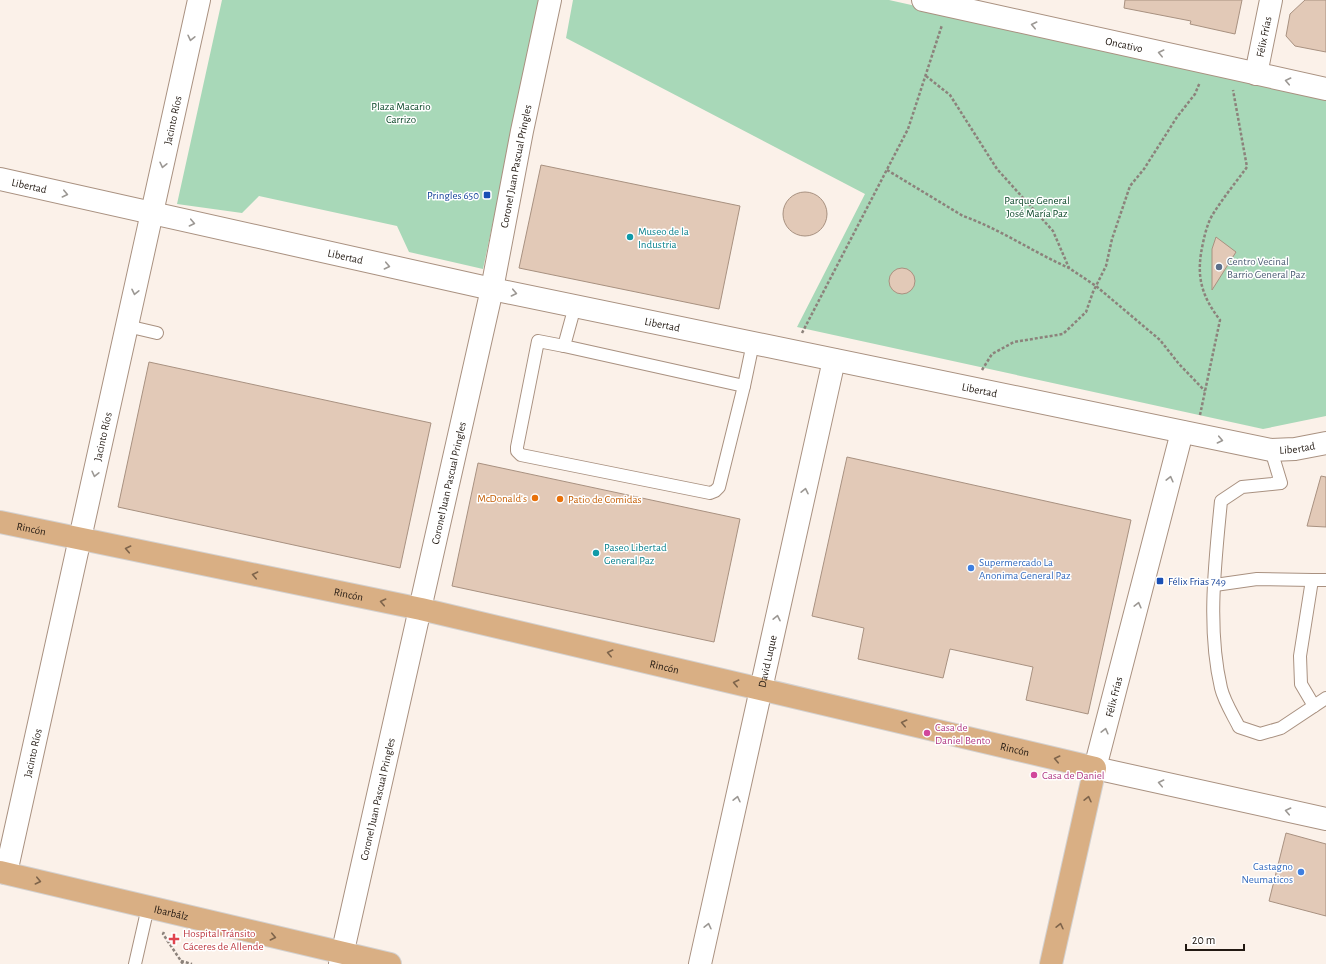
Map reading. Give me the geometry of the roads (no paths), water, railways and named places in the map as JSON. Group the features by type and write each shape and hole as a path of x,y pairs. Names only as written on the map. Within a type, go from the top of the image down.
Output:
{"main road":[{"name":"Rincón","path":"0,522 421,609 1095,768"},
{"name":"Félix Frías","path":"1051,964 1095,768"},
{"name":"Ibarbálz","path":"3,872 158,910 341,959 390,964"}],"street":[{"name":"Jacinto Ríos","path":"3,872 80,539 199,0"},
{"name":"Coronel Juan Pascual Pringles","path":"341,959 492,289 522,131 550,0"},
{"name":"Oncativo","path":"923,0 1326,89"},
{"name":"Félix Frías","path":"1256,74 1271,0"},
{"name":"Libertad","path":"0,179 492,289 1271,450 1295,449 1326,443"},
{"name":"David Luque","path":"700,964 834,360"},
{"name":"Félix Frías","path":"1095,768 1189,433"},
{"name":"Rincón","path":"1095,768 1326,819"}],"lane":[{"path":"564,346 575,306"},
{"path":"127,326 157,334"},
{"path":"744,386 538,341 517,451 521,455 710,493 715,491 719,487 744,386 754,343"},
{"path":"1271,450 1281,482 1242,487 1221,501 1215,585 1213,646 1222,690 1239,727 1260,734 1281,728 1326,698"},
{"path":"1215,585 1257,579 1326,580"},
{"path":"1312,580 1300,656 1302,684 1314,706"},
{"path":"135,964 158,910"}],"place":[{"name":"Pringles 650","path":"487,195"},
{"name":"Museo de la Industria","path":"630,237"},
{"name":"Centro Vecinal Barrio General Paz","path":"1219,267"},
{"name":"McDonald's","path":"535,498"},
{"name":"Patio de Comidas","path":"560,499"},
{"name":"Paseo Libertad General Paz","path":"596,553"},
{"name":"Supermercado La Anonima General Paz","path":"971,568"},
{"name":"Félix Frias 749","path":"1160,581"},
{"name":"Casa de Daniel Bento","path":"927,733"},
{"name":"Casa de Daniel","path":"1034,775"},
{"name":"Castagno Neumaticos","path":"1301,872"},
{"name":"Hospital Tránsito Cáceres de Allende","path":"174,939"}],"park label":[{"name":"Plaza Macario Carrizo","path":"401,112"},
{"name":"Parque General José María Paz","path":"1037,206"}]}
